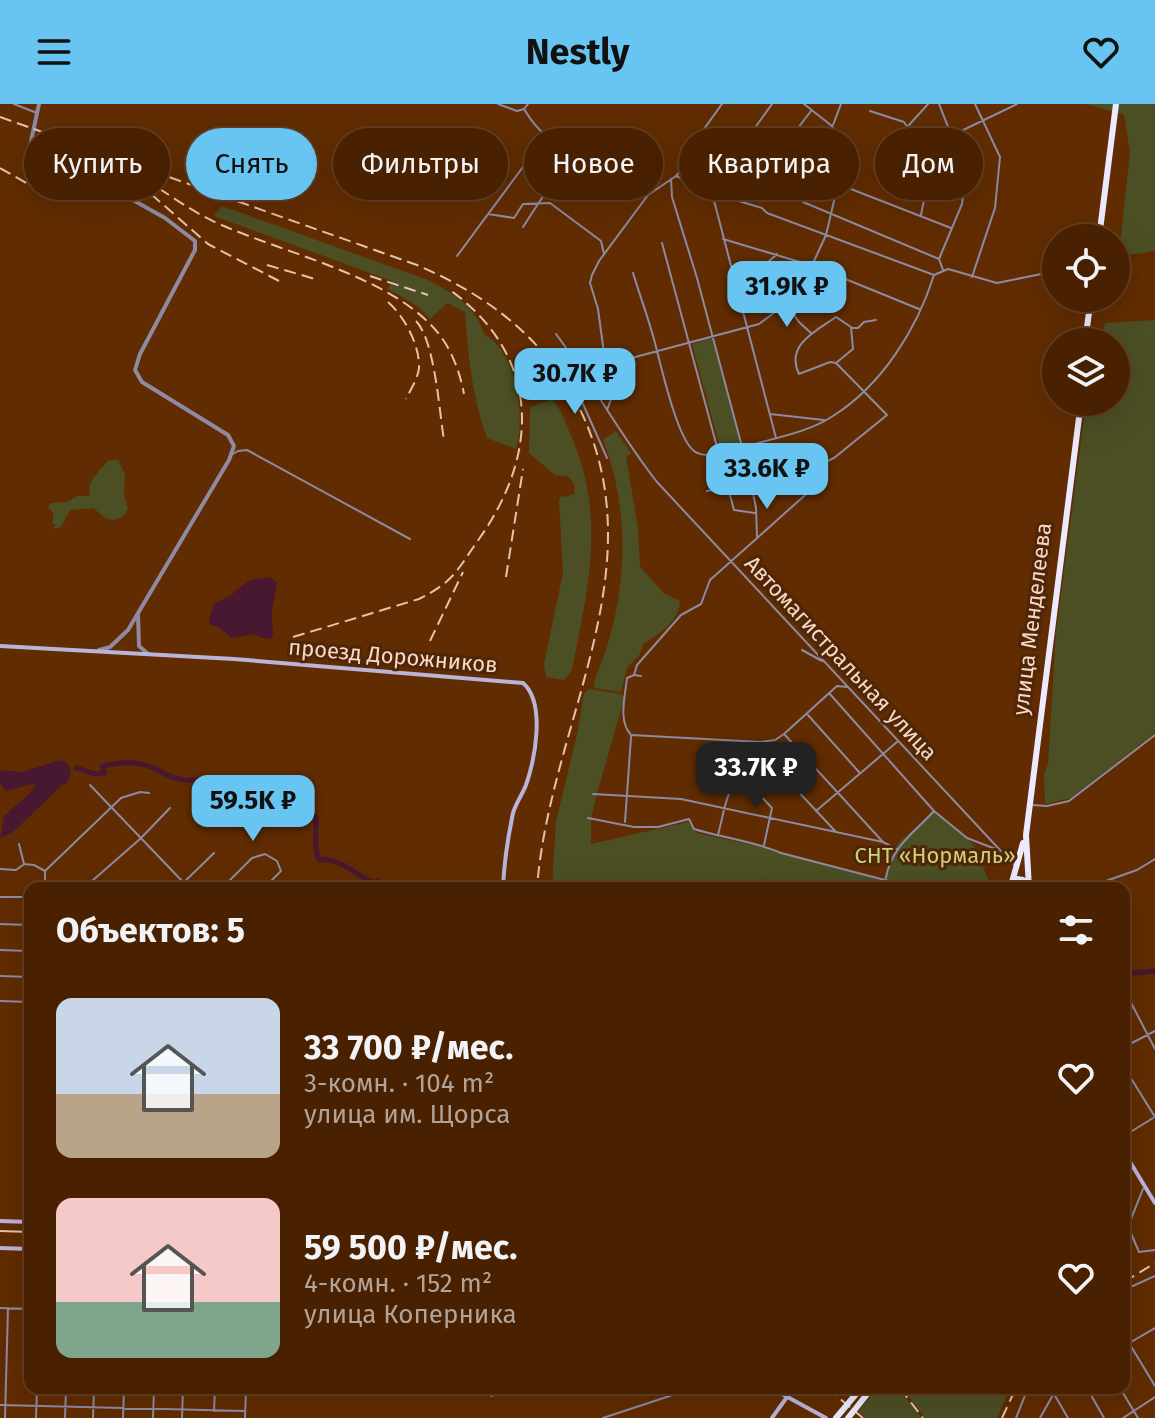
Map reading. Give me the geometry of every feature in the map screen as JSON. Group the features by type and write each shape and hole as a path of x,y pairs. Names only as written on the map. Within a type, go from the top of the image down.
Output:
{"highway":[{"path":"1103,224 1118,104"},
{"name":"улица Менделеева","path":"1024,879 1023,840 1078,416"},
{"name":"улица Менделеева","path":"1024,879 1028,805"},
{"path":"836,1418 856,1394"},
{"path":"848,1418 867,1394"}],"main road":[{"name":"проезд Дорожников","path":"0,646 234,659 523,683 533,699 536,735 526,784 514,810 504,882"},
{"path":"1130,1162 1155,1203"},
{"path":"0,1221 24,1222"},
{"path":"0,1248 24,1249"},
{"path":"782,1394 826,1418"},
{"path":"772,1418 787,1397"}],"street":[{"path":"14,104 38,113"},
{"path":"39,104 30,146 33,155 115,190 165,218 195,241 195,250 140,354 135,370 142,382 228,435 234,446 231,456 120,640 96,651"},
{"path":"498,104 517,111 528,104"},
{"path":"607,411 613,394 598,309 590,283 592,275 648,195 676,176 688,162 691,147 722,104"},
{"path":"755,128 772,104"},
{"path":"804,104 832,126 841,104"},
{"path":"870,111 908,126 928,104"},
{"path":"939,104 948,128"},
{"path":"972,277 995,208 1000,157 975,104"},
{"path":"968,128 1017,104"},
{"path":"523,227 564,170 589,155 589,149 549,138 536,129 524,109"},
{"path":"797,128 812,110"},
{"path":"457,256 524,166"},
{"path":"671,179 672,197 742,447 757,513 757,537"},
{"path":"859,192 951,228"},
{"path":"713,200 776,438"},
{"path":"737,200 934,275"},
{"path":"804,200 830,215 939,259"},
{"path":"722,239 810,265 826,235 834,200"},
{"path":"921,216 924,200"},
{"path":"943,270 939,259 962,200"},
{"path":"488,214 514,218 523,204 550,203 601,241 604,255"},
{"path":"662,243 734,510 757,513"},
{"path":"738,290 777,254"},
{"path":"814,262 822,277"},
{"path":"633,273 675,415 692,450 699,453 719,453 776,438 826,420 852,402 905,340 934,275 943,270 997,283 1042,274"},
{"path":"606,368 769,319 792,297 822,277 838,276 921,309"},
{"path":"787,304 811,333"},
{"path":"707,491 749,484 750,481 823,463 860,439 887,415 836,363 830,362 799,374 794,362 796,352 811,333 836,317 858,328 864,322 876,320"},
{"path":"836,363 853,349 851,327"},
{"name":"Автомагистральная улица","path":"556,334 657,482 1024,879"},
{"path":"583,371 579,395 607,458"},
{"path":"769,414 826,420"},
{"path":"231,456 247,450 410,539"},
{"path":"634,675 637,665 681,615 701,604 710,580 822,480"},
{"path":"138,613 139,646 152,655"},
{"path":"802,650 824,661"},
{"path":"625,825 631,735 624,727 623,719 627,678 641,676"},
{"path":"631,735 761,742 775,740 837,686 849,688"},
{"path":"829,693 934,811 967,838 1000,851"},
{"path":"806,713 860,773"},
{"path":"784,734 883,842"},
{"path":"1028,805 1047,806 1069,801 1155,735"},
{"path":"816,811 898,741"},
{"path":"761,742 764,755 837,833"},
{"path":"718,836 728,793 741,775 764,755"},
{"path":"741,775 772,808 764,846"},
{"path":"90,785 183,882"},
{"path":"47,882 45,871 112,807 126,796 149,793"},
{"path":"593,794 681,799 883,842 896,849"},
{"path":"91,882 170,808"},
{"path":"885,879 888,863 896,849 934,811"},
{"path":"588,818 658,827 689,819 694,829 895,882"},
{"path":"19,844 24,864"},
{"path":"185,882 214,853"},
{"path":"228,882 256,855 265,854 277,861 281,871 270,882"},
{"path":"1103,882 1137,870 1155,859"},
{"path":"0,869 16,870 24,864 45,871"},
{"path":"0,897 24,897"},
{"path":"0,924 24,925"},
{"path":"0,950 24,951"},
{"path":"0,976 24,977"},
{"path":"0,1001 24,1002"},
{"path":"1130,1004 1155,1049"},
{"path":"1130,1044 1155,1031"},
{"path":"1130,1077 1155,1117 1130,1132"},
{"path":"1130,1222 1144,1186"},
{"path":"1130,1230 1139,1252 1155,1250"},
{"path":"1130,1287 1155,1276"},
{"path":"0,1308 24,1309"},
{"path":"5,1418 8,1308"},
{"path":"1130,1342 1155,1330"},
{"path":"1130,1345 1155,1386"},
{"path":"36,1418 37,1394"},
{"path":"65,1418 66,1394"},
{"path":"93,1418 94,1394"},
{"path":"123,1418 124,1394"},
{"path":"153,1418 154,1394"},
{"path":"182,1418 183,1394"},
{"path":"214,1411 215,1394"},
{"path":"245,1418 246,1394"},
{"path":"491,1396 497,1394"},
{"path":"603,1418 676,1394"},
{"path":"1016,1418 1026,1394"},
{"path":"1040,1418 1053,1394"},
{"path":"1055,1394 1068,1418"},
{"path":"1090,1394 1104,1418"},
{"path":"1124,1394 1138,1418"},
{"path":"1123,1418 1155,1397"},
{"path":"0,1405 245,1411"}],"green space":[{"path":"1087,104 1155,104 1155,251 1137,254 1130,254 1130,224 1122,224 1130,152 1124,115"},
{"path":"222,206 428,280 462,302 475,316 484,334 504,355 511,369 519,403 516,449 487,438 474,391 465,312 447,303 430,319 419,307 388,289 392,281 214,216"},
{"path":"1155,320 1155,733 1071,798 1045,804 1044,774 1048,764 1056,633 1084,416 1130,416 1130,328 1104,328 1105,323"},
{"path":"712,338 741,446 721,451 692,344"},
{"path":"552,399 564,418 582,468 591,525 584,611 572,670 564,680 546,677 544,664 563,573 559,500 562,496 574,494 575,485 568,476 555,475 529,453 530,407"},
{"path":"616,431 631,453 626,457 638,528 640,567 665,594 680,601 672,621 643,644 640,654 627,668 621,692 595,688 594,681 614,623 622,561 619,500 603,440"},
{"path":"109,460 118,460 125,474 124,495 128,508 124,516 111,520 94,508 70,510 61,527 53,529 56,524 53,524 53,512 48,507 51,503 90,496 92,480"},
{"name":"СНТ «Нормаль»","path":"589,689 622,694 624,699 596,797 591,820 591,844 688,822 697,833 883,879 898,843 935,811 973,844 989,882 552,882 556,821 584,694"},
{"path":"873,1394 903,1394 922,1418 866,1418 858,1411"},
{"path":"907,1394 1007,1394 997,1418 925,1418"}],"shaded area":[{"path":"269,577 277,582 272,638 265,639 254,634 232,638 217,626 210,625 214,604 250,580"},
{"path":"60,760 68,764 71,773 66,785 62,785 12,833 0,838 4,816 37,783 5,791 0,782 0,770 22,772"}],"waterway":[{"path":"76,768 96,774 105,773 102,766 139,763 171,777 227,781 264,791"},
{"path":"295,804 316,817 319,860 334,861 372,882"},
{"path":"1130,973 1155,971"}],"tram line":[{"path":"0,1231 24,1232"}],"railway":[{"path":"0,117 417,265 464,288 506,317 525,333 558,372 572,394 598,456 608,518 605,579 594,640 546,825 538,882"},
{"path":"0,168 24,182"},
{"path":"170,196 211,220 359,278 409,306 436,330 448,347 464,394"},
{"path":"158,200 208,244 279,281"},
{"path":"267,265 315,279"},
{"path":"370,276 428,295"},
{"path":"293,637 431,593 460,567 499,506 513,473 521,440 522,407 515,375 502,345 480,316 450,290"},
{"path":"388,302 410,332 419,359 417,376 406,399"},
{"path":"416,321 432,360 444,440"},
{"path":"506,577 523,469"},
{"path":"430,641 463,572"},
{"path":"1130,1278 1155,1263"},
{"path":"834,1394 863,1418"},
{"path":"905,1394 923,1418"},
{"path":"1002,1418 1013,1394"}]}
